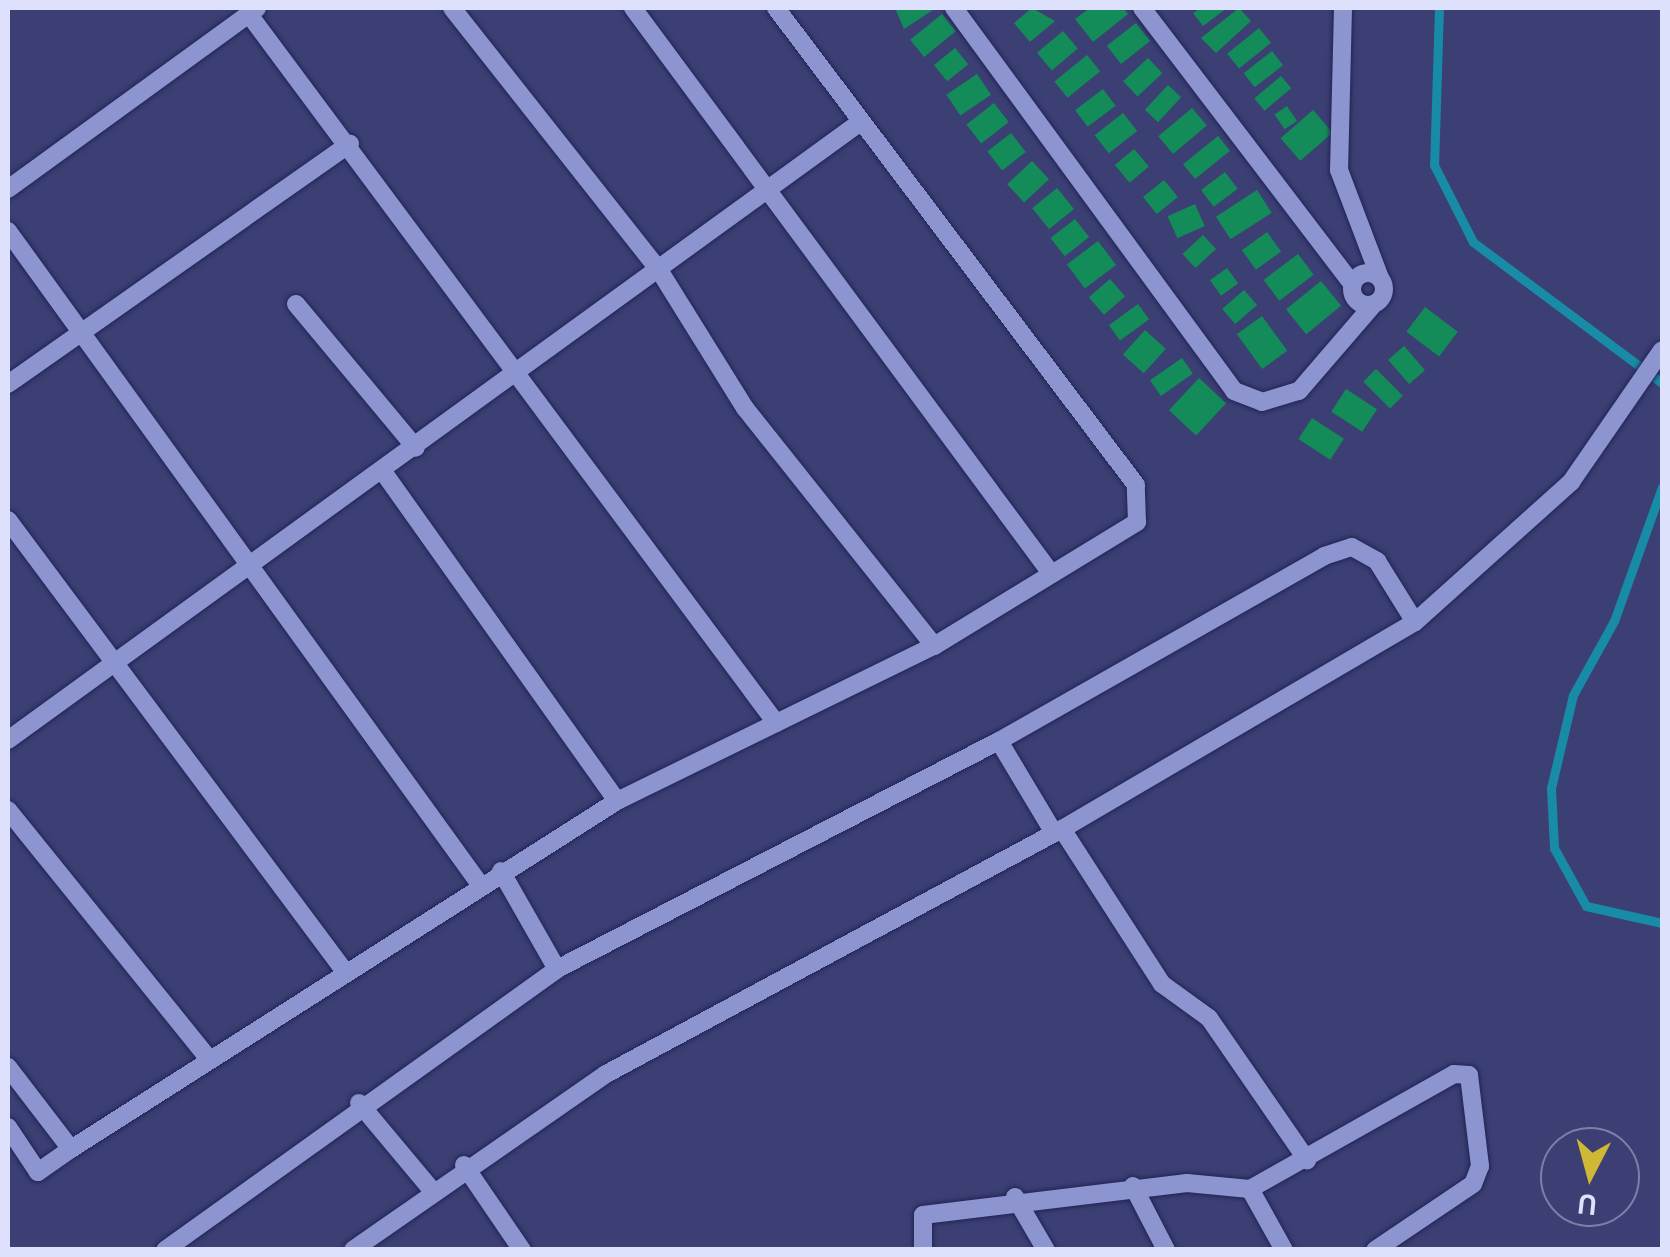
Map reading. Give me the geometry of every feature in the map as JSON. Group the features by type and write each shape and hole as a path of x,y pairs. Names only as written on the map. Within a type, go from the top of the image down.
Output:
{"street":[{"path":"452,8 659,270 745,408 934,646"},
{"path":"634,8 772,185 1050,572"},
{"path":"8,1128 38,1172 343,969 618,801 934,646 1137,522 1136,485 859,123 776,8"},
{"path":"954,8 1234,390 1262,402 1299,391 1384,294 1340,170 1343,8"},
{"path":"1142,8 1352,284 1356,300 1372,306"},
{"path":"8,188 253,10 776,723"},
{"path":"8,740 384,473 516,366 659,270 859,123"},
{"path":"8,384 82,338 350,144"},
{"path":"8,231 247,568 480,884"},
{"path":"1352,284 1364,273 1380,278"},
{"path":"296,304 416,448"},
{"path":"353,1250 430,1188 606,1074 1058,831 1415,622 1572,482 1623,419 1662,350"},
{"path":"384,473 618,801"},
{"path":"8,520 112,666 343,969"},
{"path":"164,1250 359,1103 558,969 999,742 1340,550 1377,561 1415,622"},
{"path":"999,742 1162,984 1209,1018 1308,1160"},
{"path":"8,810 208,1058"},
{"path":"500,871 558,969"},
{"path":"8,1067 71,1149"},
{"path":"923,1250 923,1214 1015,1197 1133,1186 1250,1188 1308,1160 1454,1074 1474,1079 1473,1184 1374,1250"},
{"path":"359,1103 430,1188"},
{"path":"8,1120 34,1105"},
{"path":"464,1165 522,1250"},
{"path":"1133,1186 1166,1250"},
{"path":"1250,1188 1284,1250"},
{"path":"1015,1197 1046,1250"},
{"path":"374,1233 388,1250"}],"building":[{"path":"895,8 936,8 904,29"},
{"path":"1032,8 1055,21 1030,42 1014,23"},
{"path":"1090,8 1123,8 1128,14 1093,42 1075,19"},
{"path":"1201,8 1227,8 1203,26 1193,13"},
{"path":"1239,8 1251,21 1216,53 1201,38"},
{"path":"942,14 956,31 924,57 910,40"},
{"path":"1136,23 1150,41 1121,64 1107,46"},
{"path":"1259,28 1271,43 1239,69 1227,54"},
{"path":"1063,31 1078,49 1052,70 1037,53"},
{"path":"955,48 968,64 947,81 934,65"},
{"path":"1272,51 1283,65 1255,87 1244,73"},
{"path":"1087,55 1100,71 1068,98 1054,81"},
{"path":"1148,58 1162,73 1137,97 1123,81"},
{"path":"977,74 991,95 960,115 946,95"},
{"path":"1281,76 1291,88 1264,111 1254,98"},
{"path":"1168,85 1181,97 1158,122 1145,110"},
{"path":"1103,89 1116,106 1088,127 1075,110"},
{"path":"994,103 1009,122 981,143 966,125"},
{"path":"1287,106 1297,121 1285,129 1275,114"},
{"path":"1192,108 1207,126 1173,154 1158,136"},
{"path":"1313,110 1333,133 1300,161 1281,138"},
{"path":"1123,113 1137,131 1109,153 1095,135"},
{"path":"1011,133 1026,152 1002,170 987,151"},
{"path":"1218,136 1230,151 1195,179 1183,164"},
{"path":"1134,149 1149,167 1130,183 1115,165"},
{"path":"1032,161 1049,179 1024,202 1007,184"},
{"path":"1225,172 1238,189 1214,207 1201,190"},
{"path":"1164,180 1178,197 1157,214 1143,197"},
{"path":"1057,188 1074,209 1049,229 1032,208"},
{"path":"1257,190 1272,213 1231,239 1216,217"},
{"path":"1195,204 1205,226 1177,238 1168,216"},
{"path":"1075,219 1089,237 1065,256 1051,238"},
{"path":"1267,232 1281,251 1256,270 1242,250"},
{"path":"1203,235 1216,249 1195,268 1183,254"},
{"path":"1098,241 1116,265 1085,288 1067,264"},
{"path":"1298,254 1314,275 1279,301 1264,280"},
{"path":"1227,268 1238,283 1221,296 1210,280"},
{"path":"1110,279 1125,296 1104,315 1089,297"},
{"path":"1321,281 1341,306 1306,334 1286,309"},
{"path":"1244,290 1257,305 1235,324 1222,309"},
{"path":"1138,304 1149,319 1120,341 1109,325"},
{"path":"1425,307 1458,332 1439,356 1406,332"},
{"path":"1262,316 1287,351 1262,369 1237,334"},
{"path":"1145,330 1166,349 1144,373 1123,355"},
{"path":"1404,346 1425,370 1409,384 1388,360"},
{"path":"1182,358 1193,374 1161,396 1150,380"},
{"path":"1376,369 1403,396 1390,409 1363,382"},
{"path":"1199,378 1226,403 1196,435 1169,410"},
{"path":"1346,389 1377,409 1362,432 1331,412"},
{"path":"1312,418 1344,439 1330,460 1298,439"}],"waterway":[{"path":"1439,8 1434,165 1473,242 1662,383"},
{"path":"1662,487 1614,621 1573,695 1551,788 1554,848 1586,906 1662,923"}]}
